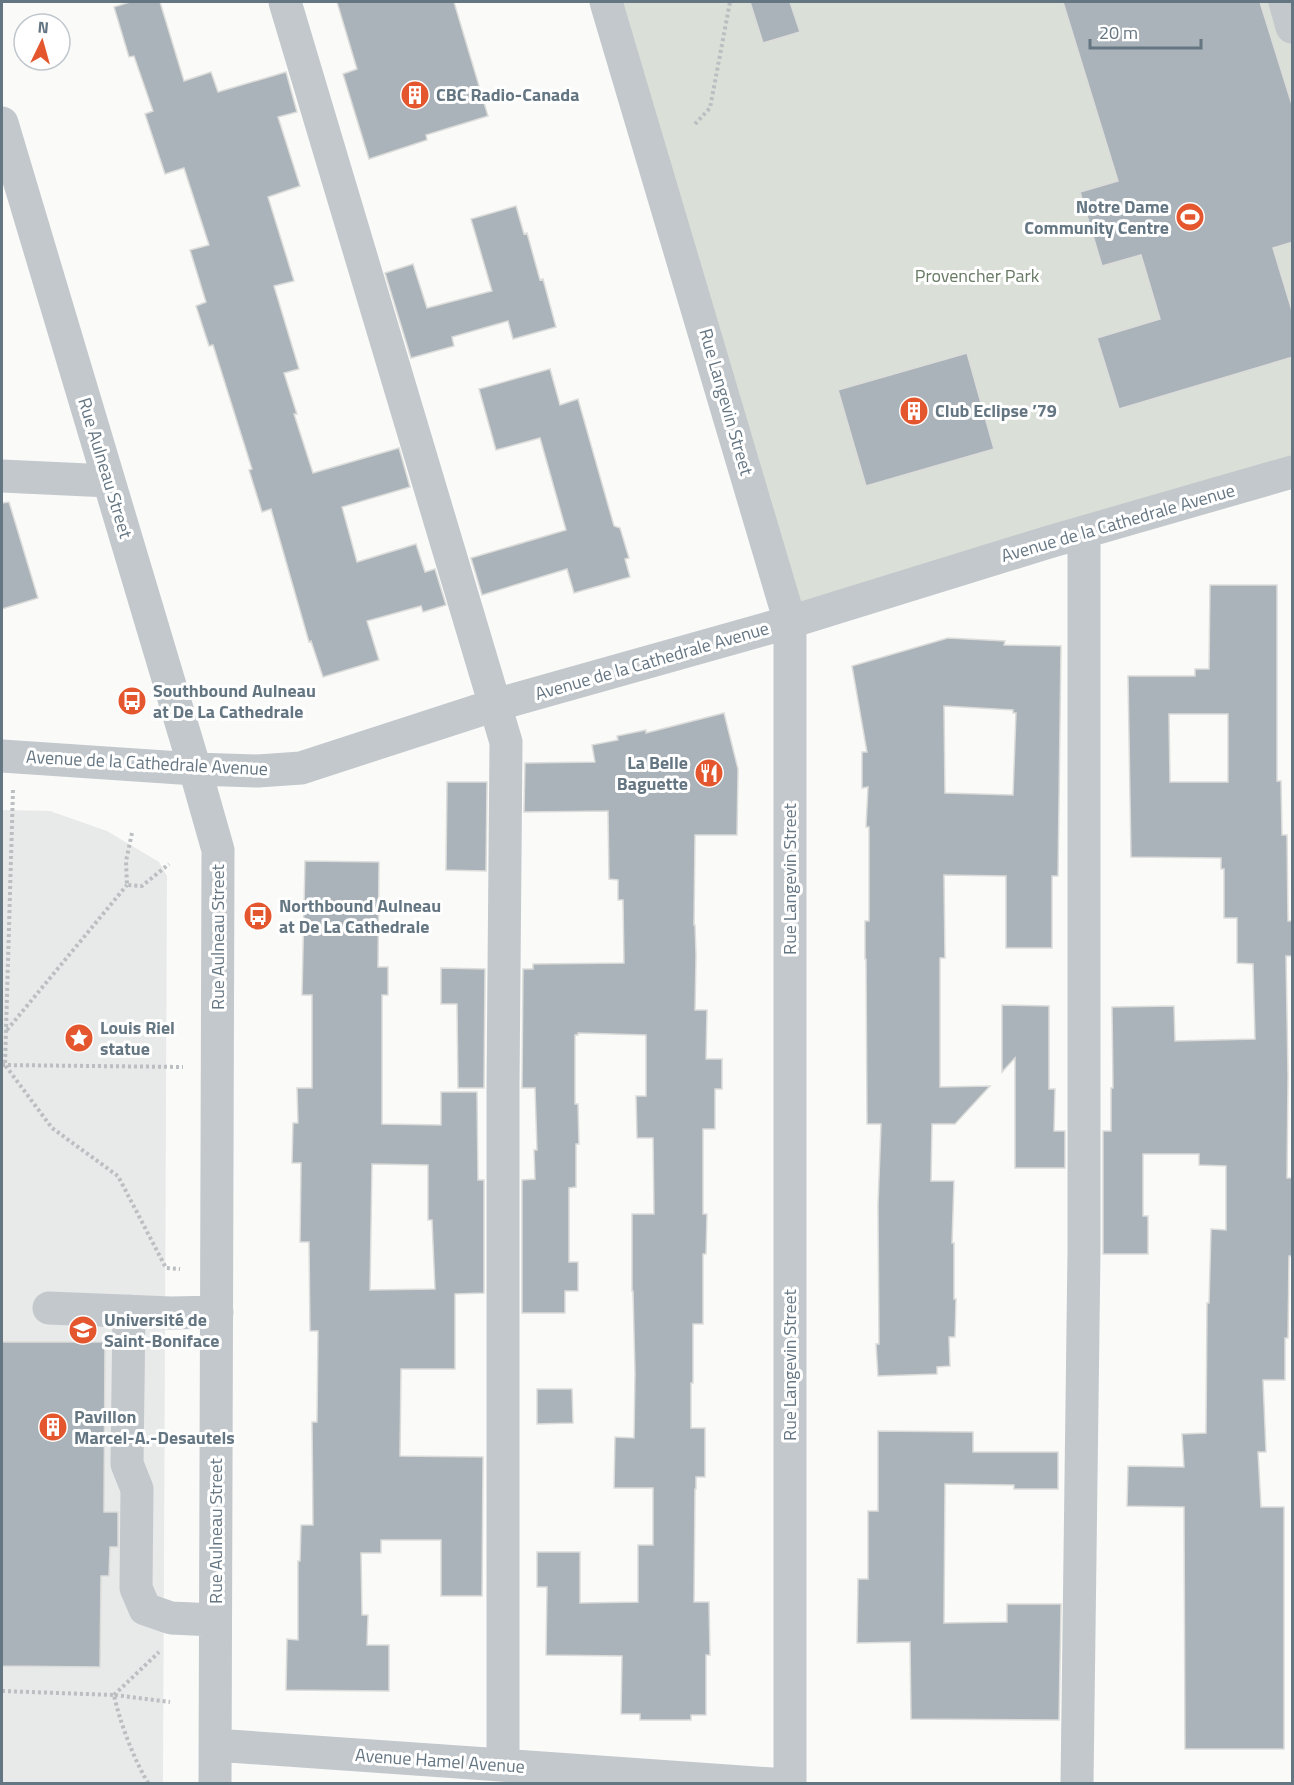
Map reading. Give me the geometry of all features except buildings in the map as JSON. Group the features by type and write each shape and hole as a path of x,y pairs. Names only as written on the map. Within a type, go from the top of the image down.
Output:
{"street":[{"path":"285,2 506,742 503,1086 503,1765"},
{"name":"Rue Langevin Street","path":"606,2 790,622 790,1784"},
{"path":"1285,2 1293,27"},
{"name":"Rue Aulneau Street","path":"2,123 218,850 215,1784"},
{"name":"Avenue de la Cathedrale Avenue","path":"8,756 195,769 258,771 301,768 495,705 790,622 1084,532 1293,472"},
{"path":"2,476 109,480"},
{"path":"1077,1784 1084,1251 1084,532"},
{"path":"49,1308 171,1313 216,1312"},
{"path":"129,1311 127,1464 137,1489 136,1588 145,1609 171,1618 215,1620"},
{"name":"Avenue Hamel Avenue","path":"215,1745 503,1765 599,1778 772,1784"}],"path":[{"path":"695,123 710,108 730,2"},
{"path":"8,756 6,1031 3,1065 52,1128 118,1176 166,1268 217,1269"},
{"path":"6,1031 127,885 126,861 132,833"},
{"path":"127,885 142,885 169,864"},
{"path":"3,1065 217,1068"},
{"path":"114,1695 163,1648"},
{"path":"2,1691 114,1695 170,1702"},
{"path":"114,1695 117,1711 137,1762 149,1784"}],"shaded area":[{"name":"Université de Saint-Boniface","path":"2,810 50,811 107,831 159,862 167,876 163,1783 2,1784"}],"green space":[{"name":"Provencher Park","path":"606,2 1285,2 1292,27 1292,472 790,622"}],"place":[{"name":"CBC Radio-Canada","path":"415,95"},
{"name":"Notre Dame Community Centre","path":"1190,217"},
{"name":"Club Eclipse ’79","path":"914,411"},
{"name":"Southbound Aulneau at De La Cathedrale","path":"132,701"},
{"name":"La Belle Baguette","path":"709,773"},
{"name":"Northbound Aulneau at De La Cathedrale","path":"258,916"},
{"name":"Louis Riel statue","path":"79,1038"},
{"name":"Université de Saint-Boniface","path":"83,1330"},
{"name":"Pavillon Marcel-A.-Desautels","path":"53,1427"}]}
